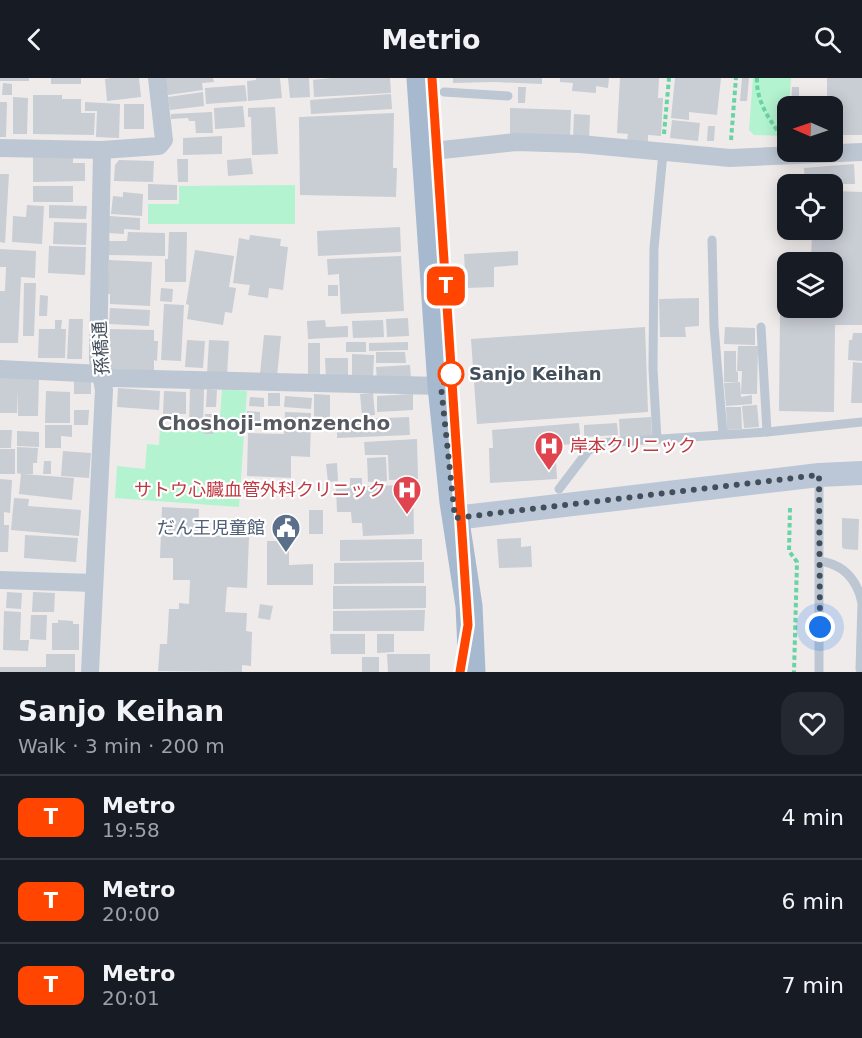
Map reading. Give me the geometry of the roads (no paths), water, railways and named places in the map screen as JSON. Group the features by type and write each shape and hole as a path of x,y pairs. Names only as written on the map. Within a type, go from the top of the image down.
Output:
{"main road":[{"path":"420,78 441,386 455,518 469,606 472,672"}],"street":[{"path":"0,148 102,150 159,146 164,140 156,78"},
{"path":"424,152 516,142 580,144 729,158 862,152"},
{"name":"孫橋通","path":"90,672 104,390 98,359 102,150"},
{"path":"0,369 102,374 112,378 441,386"},
{"path":"455,518 819,475 862,473"},
{"path":"0,580 94,583"}],"lane":[{"path":"444,92 508,96"},
{"path":"657,440 653,369 654,248 663,153"},
{"path":"712,240 714,326 723,434"},
{"path":"761,327 767,432"},
{"path":"559,489 588,451 599,443 767,432 862,422"},
{"path":"819,475 819,672"},
{"path":"819,561 828,562 844,571 856,585 860,594 862,603 860,669 862,672"}],"metro line":[{"name":"T","path":"432,78 468,625 460,672"}],"place":[{"name":"Sanjo Keihan","path":"451,374"},
{"name":"岸本クリニック","path":"549,472"},
{"name":"サトウ心臓血管外科クリニック","path":"407,516"},
{"name":"だん王児童館","path":"286,554"}],"district":[{"name":"Choshoji-monzencho","path":"274,423"}]}
